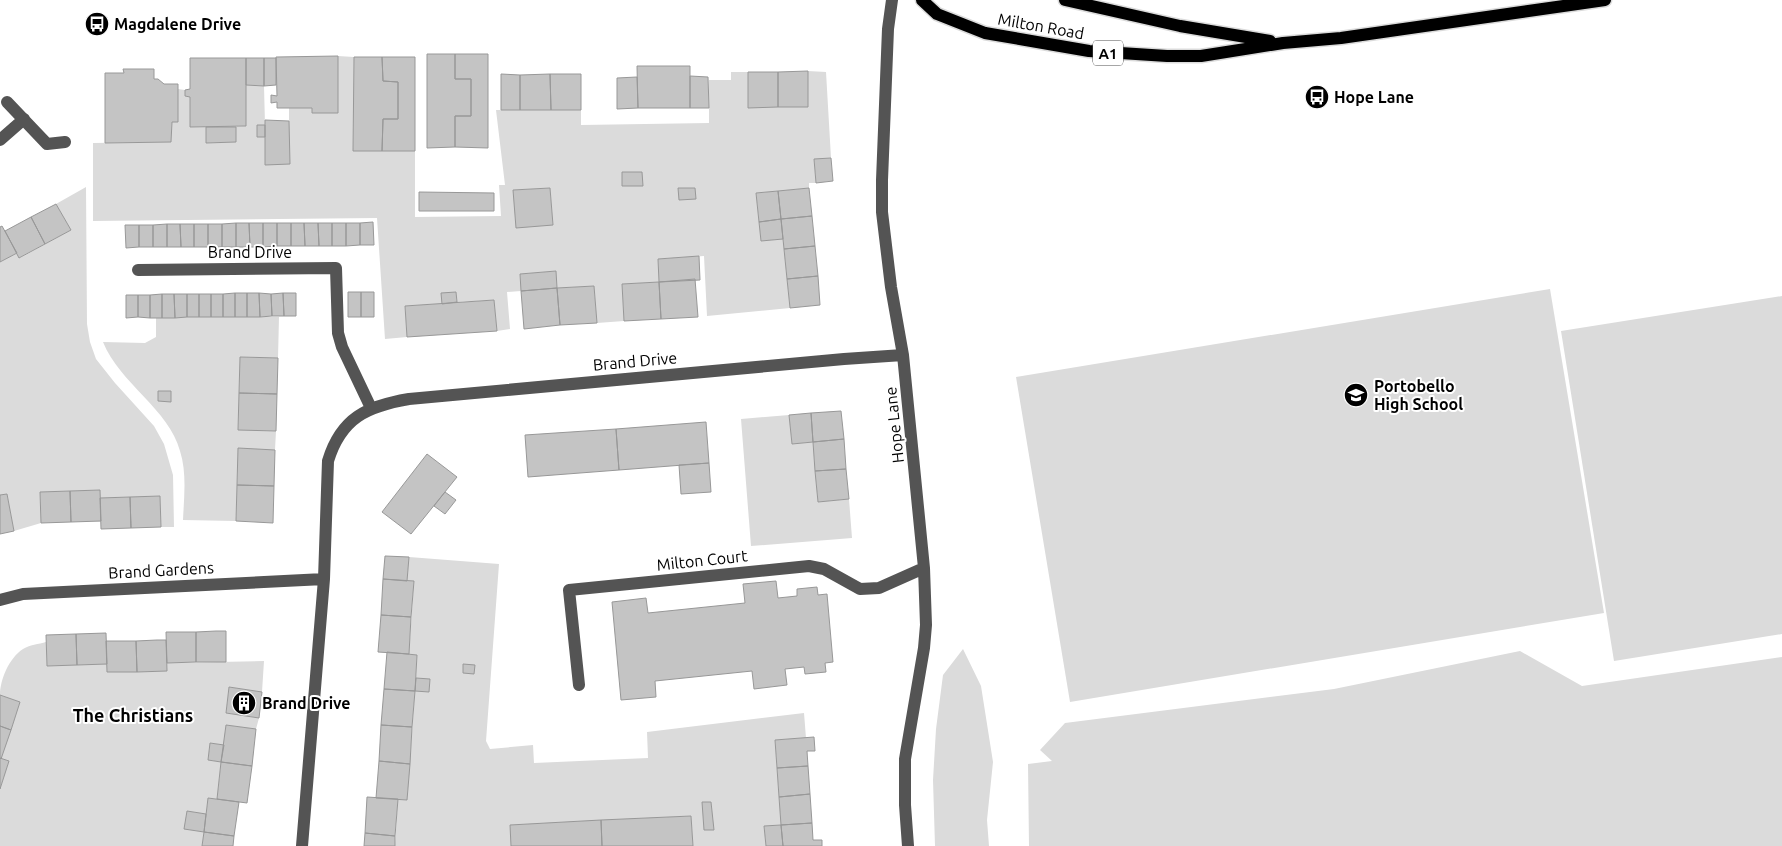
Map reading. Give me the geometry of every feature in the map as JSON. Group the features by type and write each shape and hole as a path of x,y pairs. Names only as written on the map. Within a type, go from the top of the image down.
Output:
{"main road":[{"name":"Milton Road","path":"922,0 937,14 985,33 1089,51 1167,56 1201,56 1283,43 1399,31 1605,0"},
{"name":"Milton Road","path":"1065,0 1180,26 1283,43"}],"street":[{"name":"Hope Lane","path":"892,0 888,29 882,212 891,287 903,355 924,568 926,625 924,648 905,759 905,806 908,846"},
{"path":"7,102 47,144 65,142"},
{"path":"0,140 24,119"},
{"name":"Brand Drive","path":"138,270 336,268 338,333 342,347 371,408"},
{"name":"Brand Drive","path":"302,846 324,579 328,461 332,446 356,416 371,408 389,402 408,399 903,355"},
{"name":"Milton Court","path":"579,685 569,590 809,566 824,569 860,589 879,588 924,568"},
{"name":"Brand Gardens","path":"0,600 23,594 324,579"}],"shaded area":[{"path":"338,56 354,57 353,151 415,151 415,217 501,216 499,185 505,185 496,110 581,110 581,125 709,123 709,80 731,80 731,72 748,72 748,107 808,107 808,71 826,72 831,158 814,160 816,183 809,183 809,188 756,193 761,241 783,239 790,308 707,316 704,256 658,259 659,282 622,284 624,321 597,323 594,286 557,288 556,271 520,274 521,291 507,292 510,329 497,331 494,300 457,302 456,292 442,304 405,306 407,337 385,339 377,218 93,221 93,143 171,142 172,122 178,122 178,89 185,90 185,96 190,97 190,127 206,127 206,143 236,142 236,127 246,126 246,85 264,86 265,125 257,137 265,137 265,164 289,164 289,108 312,108 312,113 338,112","holes":["550,188 553,225 514,190"]},
{"path":"86,187 87,324 90,342 96,359 154,426 164,444 173,475 174,527 161,527 160,496 100,498 100,490 40,492 41,523 14,531 7,494 0,495 0,262 17,253 20,258 71,230 56,204"},
{"path":"1550,289 1604,613 1070,702 1016,377"},
{"path":"1782,296 1782,634 1614,661 1561,331"},
{"path":"156,317 279,317 278,358 240,357 238,429 276,431 275,450 238,449 236,521 183,520 184,468 174,436 166,422 121,371 103,342 145,343 156,337"},
{"path":"789,415 792,444 813,442 818,502 849,499 852,538 751,546 741,419"},
{"path":"409,557 499,564 486,741 490,749 533,745 534,763 648,758 647,732 804,713 806,738 775,740 781,825 764,826 766,846 693,846 691,816 511,825 511,846 395,846 398,799 407,800 415,691 429,692 430,679 416,678 417,655 409,654 414,581 407,581","holes":["703,802 711,802 713,830 704,830"]},
{"path":"46,642 47,666 107,664 107,672 166,671 167,663 264,661 262,692 229,687 226,713 259,718 256,729 226,725 224,745 210,743 208,760 221,762 217,799 208,798 206,814 187,811 185,829 204,832 202,846 0,846 0,789 9,761 1,759 20,702 0,695 2,683 6,670 18,653 28,646"},
{"path":"963,649 981,686 993,762 987,820 989,846 935,846 933,780 936,729 943,675"},
{"path":"1520,651 1582,686 1782,657 1782,846 1029,846 1028,764 1052,761 1040,750 1065,723 1334,689"}],"building":[{"path":"427,54 455,54 455,79 471,79 471,116 455,116 455,147 427,148"},
{"path":"455,54 488,54 488,148 455,147 455,116 471,116 471,79 455,79"},
{"path":"338,56 338,113 312,113 312,108 277,108 277,102 271,103 271,95 277,96 276,57"},
{"path":"354,57 382,57 383,81 398,82 398,119 383,119 382,151 353,151"},
{"path":"382,57 415,57 415,151 382,151 383,119 398,119 398,82 383,81"},
{"path":"190,58 246,58 246,126 190,127 190,97 185,96 185,90 190,89"},
{"path":"246,58 264,58 264,86 246,85"},
{"path":"264,58 276,58 276,85 264,86"},
{"path":"637,66 690,66 690,108 638,108"},
{"path":"123,69 154,69 154,79 158,79 164,84 178,84 178,122 172,122 171,142 105,143 105,73 124,73"},
{"path":"808,71 808,107 778,107 778,72"},
{"path":"748,72 778,72 778,107 748,108"},
{"path":"501,74 520,75 520,110 501,110"},
{"path":"550,74 581,74 581,110 551,110"},
{"path":"550,74 551,110 520,110 520,75"},
{"path":"690,76 708,77 709,108 690,108"},
{"path":"637,77 638,108 617,109 617,78"},
{"path":"265,120 289,121 290,164 265,165"},
{"path":"257,125 265,125 265,137 257,137"},
{"path":"206,127 236,127 236,142 206,143"},
{"path":"831,158 833,181 816,183 814,159"},
{"path":"622,172 642,172 643,186 622,186"},
{"path":"550,188 553,225 516,228 513,190"},
{"path":"678,188 695,188 696,199 679,200"},
{"path":"809,188 812,216 781,219 778,191"},
{"path":"778,191 781,219 759,222 756,193"},
{"path":"419,192 494,193 494,211 419,211"},
{"path":"56,204 71,230 45,244 31,217"},
{"path":"812,216 815,246 784,249 781,219"},
{"path":"31,217 45,244 19,258 5,231"},
{"path":"781,219 783,239 761,241 759,222"},
{"path":"373,222 374,245 360,245 360,223"},
{"path":"236,223 249,223 250,247 236,247"},
{"path":"236,223 236,247 222,247 222,224"},
{"path":"249,223 263,223 263,247 250,247"},
{"path":"263,223 277,223 277,246 263,247"},
{"path":"277,223 291,223 291,246 277,246"},
{"path":"291,223 304,223 305,246 291,246"},
{"path":"304,223 318,223 319,246 305,246"},
{"path":"318,223 332,223 332,246 319,246"},
{"path":"332,223 346,223 346,246 332,246"},
{"path":"346,223 360,223 360,245 346,246"},
{"path":"167,224 180,224 181,247 167,247"},
{"path":"167,224 167,247 153,247 153,225"},
{"path":"180,224 194,224 194,247 181,247"},
{"path":"194,224 208,224 208,247 194,247"},
{"path":"208,224 222,224 222,247 208,247"},
{"path":"125,225 139,225 139,247 126,248"},
{"path":"139,225 153,225 153,247 139,247"},
{"path":"2,226 17,253 0,262 0,227"},
{"path":"815,246 818,276 787,279 784,249"},
{"path":"699,256 700,280 659,282 658,259"},
{"path":"556,271 557,288 521,291 520,274"},
{"path":"818,276 820,305 790,308 787,279"},
{"path":"695,279 698,317 661,319 659,282"},
{"path":"659,282 661,319 624,321 622,284"},
{"path":"594,286 597,323 560,325 557,288"},
{"path":"557,288 560,325 524,329 521,291"},
{"path":"348,292 361,292 361,317 348,317"},
{"path":"361,292 374,292 374,317 361,317"},
{"path":"456,292 457,302 442,304 441,293"},
{"path":"235,293 235,317 223,317 223,294"},
{"path":"235,293 247,293 247,317 235,317"},
{"path":"247,293 259,293 260,317 247,317"},
{"path":"259,293 271,294 272,316 260,317"},
{"path":"283,293 284,316 272,316 271,294"},
{"path":"283,293 296,293 296,316 284,316"},
{"path":"162,294 174,294 175,318 162,318"},
{"path":"162,294 162,318 150,318 150,295"},
{"path":"174,294 187,294 187,317 175,318"},
{"path":"187,294 199,294 199,317 187,317"},
{"path":"199,294 211,294 211,317 199,317"},
{"path":"211,294 223,294 223,317 211,317"},
{"path":"126,295 138,295 138,317 126,318"},
{"path":"138,295 150,295 150,318 138,317"},
{"path":"494,300 497,331 407,337 405,306"},
{"path":"240,357 278,358 277,394 239,393"},
{"path":"158,391 171,391 171,402 158,401"},
{"path":"239,393 277,394 276,431 238,430"},
{"path":"841,411 844,439 813,442 811,413"},
{"path":"811,413 813,442 792,444 789,415"},
{"path":"706,422 709,463 619,470 616,429"},
{"path":"616,429 619,470 528,477 525,435"},
{"path":"844,439 846,469 815,471 813,442"},
{"path":"238,448 275,450 274,486 237,485"},
{"path":"427,454 457,477 411,534 382,512"},
{"path":"709,463 711,492 681,494 679,465"},
{"path":"846,469 849,499 818,502 815,471"},
{"path":"237,485 274,486 273,523 236,521"},
{"path":"100,490 101,521 71,522 70,491"},
{"path":"70,491 71,522 41,523 40,492"},
{"path":"445,492 456,500 445,514 434,506"},
{"path":"7,494 14,531 0,534 0,495"},
{"path":"160,496 161,527 131,528 130,497"},
{"path":"130,497 131,528 101,529 100,498"},
{"path":"385,556 409,557 407,581 383,579"},
{"path":"383,579 414,581 411,617 381,615"},
{"path":"776,581 778,598 797,596 797,589 817,587 818,595 827,594 833,662 825,663 826,672 805,674 804,667 785,669 787,685 754,689 752,671 655,681 656,697 621,700 612,602 646,598 648,613 745,603 743,584"},
{"path":"381,615 411,617 409,654 378,652"},
{"path":"226,631 226,662 196,662 196,632"},
{"path":"166,632 196,632 196,662 167,663"},
{"path":"106,633 107,664 77,665 76,634"},
{"path":"76,634 77,665 47,666 46,635"},
{"path":"166,640 167,671 137,672 136,641"},
{"path":"106,641 136,641 137,672 107,672"},
{"path":"387,652 417,655 415,691 384,689"},
{"path":"463,664 475,665 474,674 463,673"},
{"path":"416,678 430,679 429,692 415,691"},
{"name":"Brand Drive","path":"229,687 262,692 259,718 226,713"},
{"path":"384,689 415,691 412,727 381,725"},
{"path":"0,695 20,702 11,730 0,726"},
{"path":"226,725 256,729 252,766 221,762"},
{"path":"381,725 412,727 410,764 379,761"},
{"path":"0,726 11,730 1,759 0,758"},
{"path":"814,737 815,751 807,751 808,766 777,768 775,740"},
{"path":"210,743 224,745 221,762 208,760"},
{"path":"0,758 9,761 0,789"},
{"path":"379,761 410,764 407,800 376,798"},
{"path":"221,762 252,766 247,803 217,799"},
{"path":"808,766 810,794 779,797 777,768"},
{"path":"810,794 812,823 781,825 779,797"},
{"path":"367,797 398,799 395,836 365,833"},
{"path":"208,798 239,802 234,836 204,832"},
{"path":"702,802 711,802 714,830 704,830"},
{"path":"187,811 206,814 204,832 184,829"},
{"path":"691,816 693,846 602,846 601,820"},
{"path":"601,820 602,846 511,846 510,825"},
{"path":"812,823 813,840 822,840 822,846 783,846 781,825"},
{"path":"781,825 783,846 766,846 764,826"},
{"path":"204,832 234,836 233,846 202,846"},
{"path":"365,833 395,836 395,846 364,846"}],"place":[{"name":"Magdalene Drive","path":"97,24"},
{"name":"Hope Lane","path":"1317,97"},
{"name":"Portobello High School","path":"1356,395"},
{"name":"Brand Drive","path":"244,703"}],"district":[{"name":"The Christians","path":"133,715"}]}
